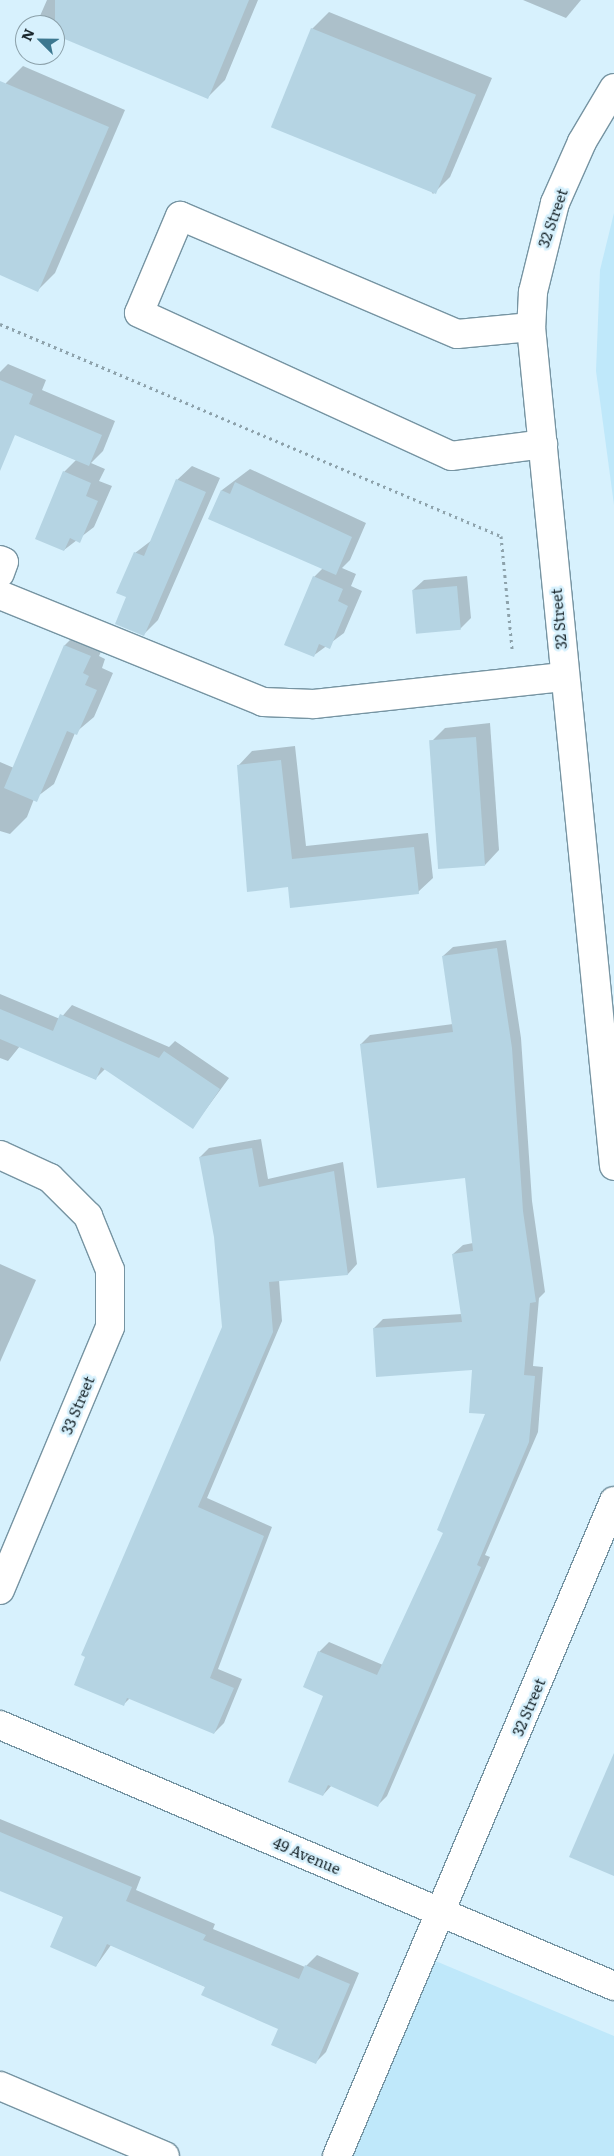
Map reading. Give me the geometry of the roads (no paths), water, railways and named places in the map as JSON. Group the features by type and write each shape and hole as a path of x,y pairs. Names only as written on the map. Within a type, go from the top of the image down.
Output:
{"street":[{"name":"32 Street","path":"614,88 555,203 538,265 531,327 563,677 614,1166"},
{"path":"531,327 457,334 180,216 139,312 451,456 543,444"},
{"path":"0,560 4,562 0,573"},
{"path":"0,595 263,702 314,704 563,677"},
{"name":"33 Street","path":"0,1155 50,1178 88,1216 110,1270 110,1327 0,1590"},
{"name":"32 Street","path":"338,2156 443,1912 614,1501"},
{"name":"49 Avenue","path":"0,1725 614,1986"},
{"path":"0,2086 165,2156"}]}
